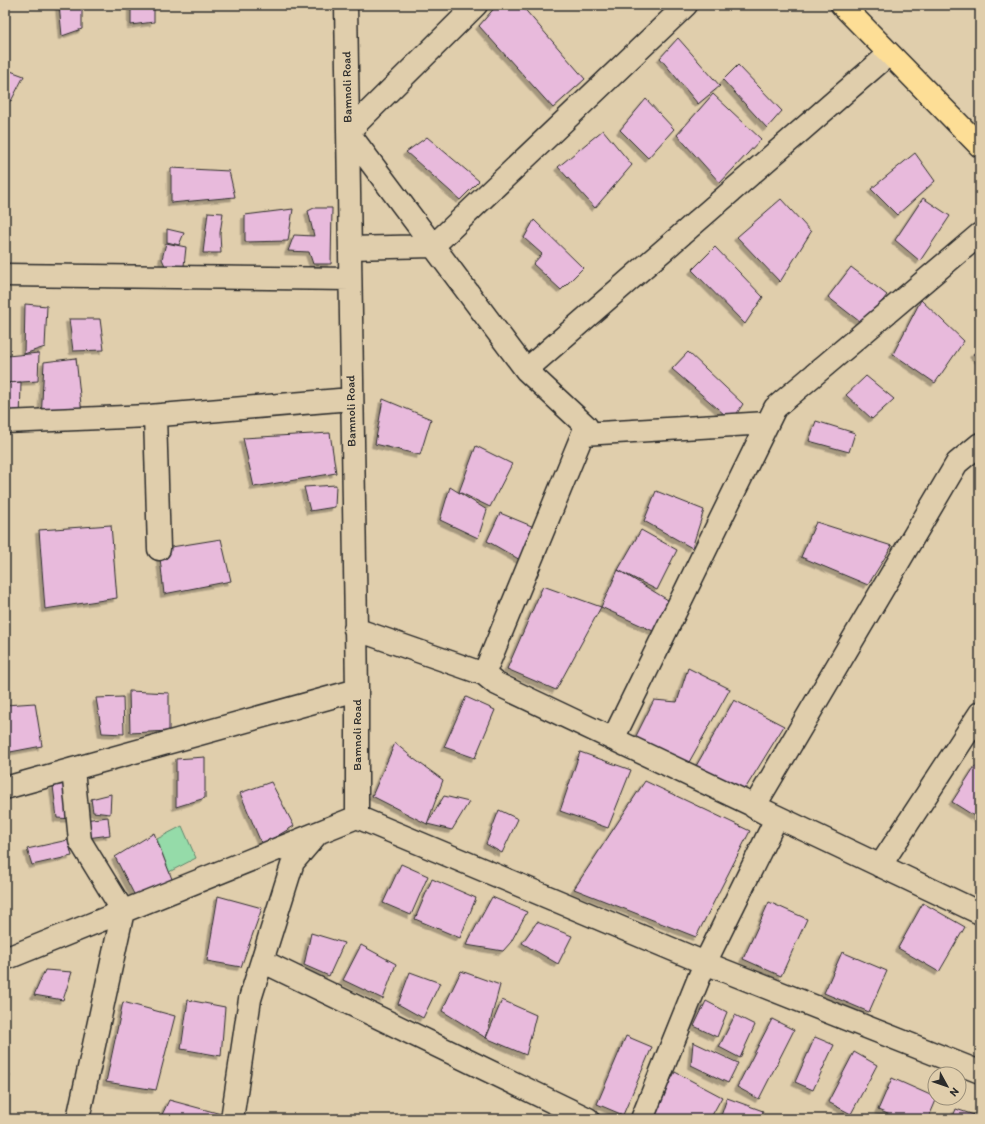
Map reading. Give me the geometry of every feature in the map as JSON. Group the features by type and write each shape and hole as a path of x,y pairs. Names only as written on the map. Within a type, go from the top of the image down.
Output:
{"main road":[{"path":"842,5 980,146"}],"street":[{"name":"Bamnoli Road","path":"346,5 351,399 357,690 356,817"},
{"path":"476,5 348,132 526,370 586,426 484,674"},
{"path":"350,248 433,246 686,5"},
{"path":"526,370 889,54"},
{"path":"613,739 775,408 980,234"},
{"path":"5,275 350,279"},
{"path":"5,422 155,416 351,399"},
{"path":"155,416 159,549"},
{"path":"583,434 767,423"},
{"path":"754,807 957,463 980,444"},
{"path":"355,629 484,674 495,683 980,913"},
{"path":"5,788 357,690"},
{"path":"880,866 980,713"},
{"path":"73,769 80,840 123,911 78,1119"},
{"path":"642,1119 705,963 776,819 754,807"},
{"path":"5,959 356,817 705,963 980,1072"},
{"path":"232,1119 250,999 293,862 319,832"},
{"path":"262,962 588,1119"}],"green space":[{"path":"182,826 196,858 169,872 157,839"}],"building":[{"path":"59,5 82,5 82,29 62,36"},
{"path":"131,5 154,5 154,22 131,25"},
{"path":"497,5 521,5 585,79 553,108 479,26"},
{"path":"678,38 720,86 698,104 660,58"},
{"path":"738,65 782,111 767,128 723,80"},
{"path":"5,69 24,76 11,101 5,98"},
{"path":"713,94 761,139 720,183 677,135"},
{"path":"646,99 674,129 648,158 620,130"},
{"path":"603,130 632,165 595,208 558,167"},
{"path":"427,137 479,181 460,200 406,152"},
{"path":"915,153 935,181 897,215 871,189"},
{"path":"171,168 229,171 235,197 171,203"},
{"path":"923,198 950,216 920,261 895,240"},
{"path":"781,199 811,232 780,282 737,237"},
{"path":"314,208 332,208 331,264 313,264 309,252 288,251 294,235 314,236 308,211"},
{"path":"293,209 288,241 245,242 245,215"},
{"path":"208,212 223,213 220,233 221,253 203,253"},
{"path":"534,220 583,268 561,290 533,264 542,254 524,238"},
{"path":"167,229 184,233 179,245 167,242"},
{"path":"166,243 186,247 184,266 167,270 162,259"},
{"path":"715,247 763,297 745,324 692,270"},
{"path":"851,267 887,295 864,325 828,297"},
{"path":"921,300 964,341 935,383 893,354"},
{"path":"25,304 47,306 45,347 24,354"},
{"path":"69,319 100,319 104,350 73,351"},
{"path":"980,347 980,361 973,354"},
{"path":"688,352 743,404 732,421 672,369"},
{"path":"39,353 38,381 6,383 7,356"},
{"path":"76,358 82,414 41,421 44,362"},
{"path":"866,376 894,399 872,419 846,395"},
{"path":"21,382 20,422 5,417 5,394 6,383"},
{"path":"383,399 431,419 420,455 375,444"},
{"path":"816,421 855,433 849,452 809,441"},
{"path":"330,433 336,473 254,487 243,438"},
{"path":"476,446 512,464 490,507 459,492"},
{"path":"336,485 335,507 310,511 304,487"},
{"path":"450,487 487,510 478,538 440,520"},
{"path":"656,491 704,510 692,548 644,521"},
{"path":"500,513 534,527 529,565 487,541"},
{"path":"816,522 892,546 868,585 801,557"},
{"path":"111,525 117,598 45,609 39,530"},
{"path":"641,530 677,550 657,590 618,570"},
{"path":"221,539 231,581 164,594 159,549"},
{"path":"618,570 678,606 664,636 601,607"},
{"path":"543,586 601,607 556,690 507,669"},
{"path":"688,668 730,689 688,764 634,740 654,700 677,702"},
{"path":"129,691 169,693 169,731 130,733"},
{"path":"123,697 124,734 102,733 96,698"},
{"path":"466,697 495,710 475,758 444,747"},
{"path":"734,700 784,726 745,789 696,766"},
{"path":"35,703 42,746 5,753 5,705"},
{"path":"395,743 443,780 427,824 372,796"},
{"path":"580,752 631,770 608,828 560,811"},
{"path":"205,757 205,798 176,807 176,759"},
{"path":"975,766 980,770 979,819 952,802"},
{"path":"645,781 750,831 696,937 574,889"},
{"path":"271,782 294,826 262,845 240,793"},
{"path":"66,784 73,819 57,818 53,786"},
{"path":"111,794 110,814 93,812 91,799"},
{"path":"444,796 469,802 452,830 427,824"},
{"path":"499,810 518,819 502,853 486,844"},
{"path":"108,817 110,835 87,838 84,820"},
{"path":"154,833 172,879 135,896 115,857"},
{"path":"68,840 72,856 32,865 27,849"},
{"path":"401,864 428,876 411,915 383,903"},
{"path":"432,879 476,898 460,938 415,919"},
{"path":"218,896 262,908 241,967 207,961"},
{"path":"492,897 527,912 511,942 503,951 466,945"},
{"path":"769,902 807,919 781,976 743,959"},
{"path":"923,903 965,927 939,972 898,948"},
{"path":"537,922 572,936 558,964 522,943"},
{"path":"311,933 344,943 329,976 304,965"},
{"path":"361,945 396,964 383,999 343,980"},
{"path":"842,952 887,971 869,1012 824,993"},
{"path":"45,970 72,972 63,1000 34,995"},
{"path":"461,971 500,985 486,1038 442,1011"},
{"path":"410,972 440,983 423,1018 398,1004"},
{"path":"188,1000 225,1007 221,1056 181,1049"},
{"path":"502,1000 536,1015 526,1055 486,1038"},
{"path":"706,1001 727,1012 717,1037 694,1026"},
{"path":"123,1002 175,1016 156,1090 106,1082"},
{"path":"735,1015 755,1025 740,1058 719,1047"},
{"path":"772,1019 794,1030 759,1099 737,1087"},
{"path":"626,1036 652,1047 623,1115 597,1104"},
{"path":"815,1037 834,1045 813,1090 795,1082"},
{"path":"693,1042 738,1063 728,1083 691,1065"},
{"path":"854,1052 877,1065 851,1114 828,1102"},
{"path":"675,1072 722,1097 710,1119 650,1119"},
{"path":"5,1073 10,1074 5,1118"},
{"path":"892,1078 927,1094 927,1106 934,1106 928,1119 900,1119 878,1110"},
{"path":"727,1098 763,1111 760,1119 720,1119"},
{"path":"169,1100 221,1114 220,1119 160,1119"},
{"path":"956,1109 980,1117 979,1119 952,1119"}]}
